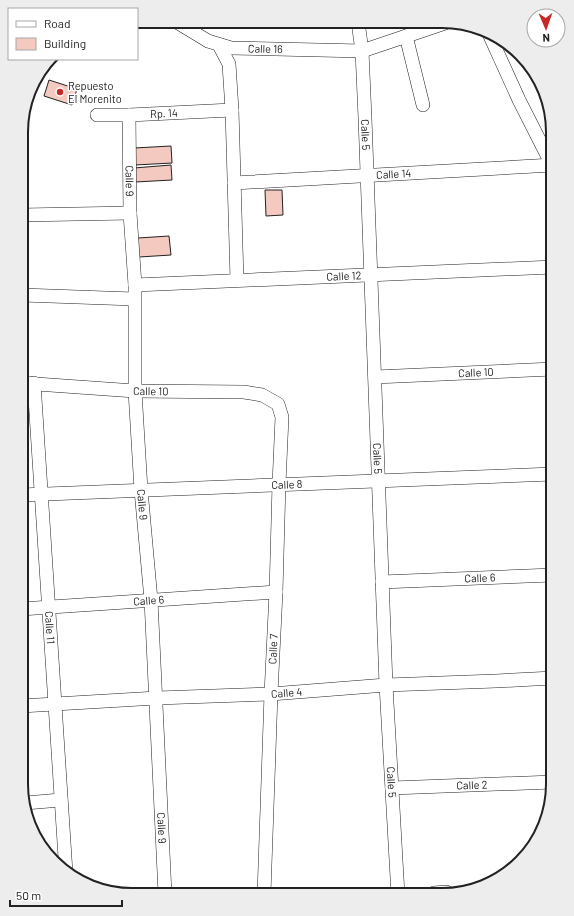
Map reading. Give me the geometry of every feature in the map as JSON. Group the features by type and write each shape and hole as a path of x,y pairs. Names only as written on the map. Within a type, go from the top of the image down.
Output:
{"street":[{"name":"Calle 16","path":"187,28 208,41 231,48 362,51"},
{"name":"Calle 5","path":"359,28 362,51 386,685 398,888"},
{"path":"362,51 430,28"},
{"path":"406,36 423,105"},
{"path":"492,41 519,100 546,152"},
{"path":"219,44 229,64 232,110 237,280"},
{"name":"Rp. 14","path":"97,115 232,110"},
{"name":"Calle 9","path":"129,115 130,213 135,285 135,391 152,600 165,888"},
{"name":"Calle 14","path":"234,183 546,165"},
{"path":"28,215 130,213"},
{"name":"Calle 12","path":"135,285 546,267"},
{"path":"28,295 134,299"},
{"name":"Calle 10","path":"375,377 546,369"},
{"name":"Calle 10","path":"28,383 135,391 244,392 262,395 278,404"},
{"name":"Calle 11","path":"28,383 41,494 65,864"},
{"name":"Calle 7","path":"264,888 282,417 278,404"},
{"name":"Calle 8","path":"28,495 546,474"},
{"name":"Calle 6","path":"382,582 546,575"},
{"name":"Calle 6","path":"28,608 276,592"},
{"name":"Calle 4","path":"28,706 156,698 271,694 386,685 546,678"},
{"name":"Calle 2","path":"392,788 546,782"},
{"path":"30,803 61,800"}],"building":[{"name":"Repuesto El Morenito","path":"49,80 77,89 72,105 44,96"},
{"path":"171,146 172,163 135,165 134,148"},
{"path":"171,165 172,180 135,182 134,168"},
{"path":"265,190 282,190 283,215 266,216"},
{"path":"169,236 171,255 139,257 138,238"}],"place":[{"name":"Repuesto El Morenito","path":"60,92"}]}
